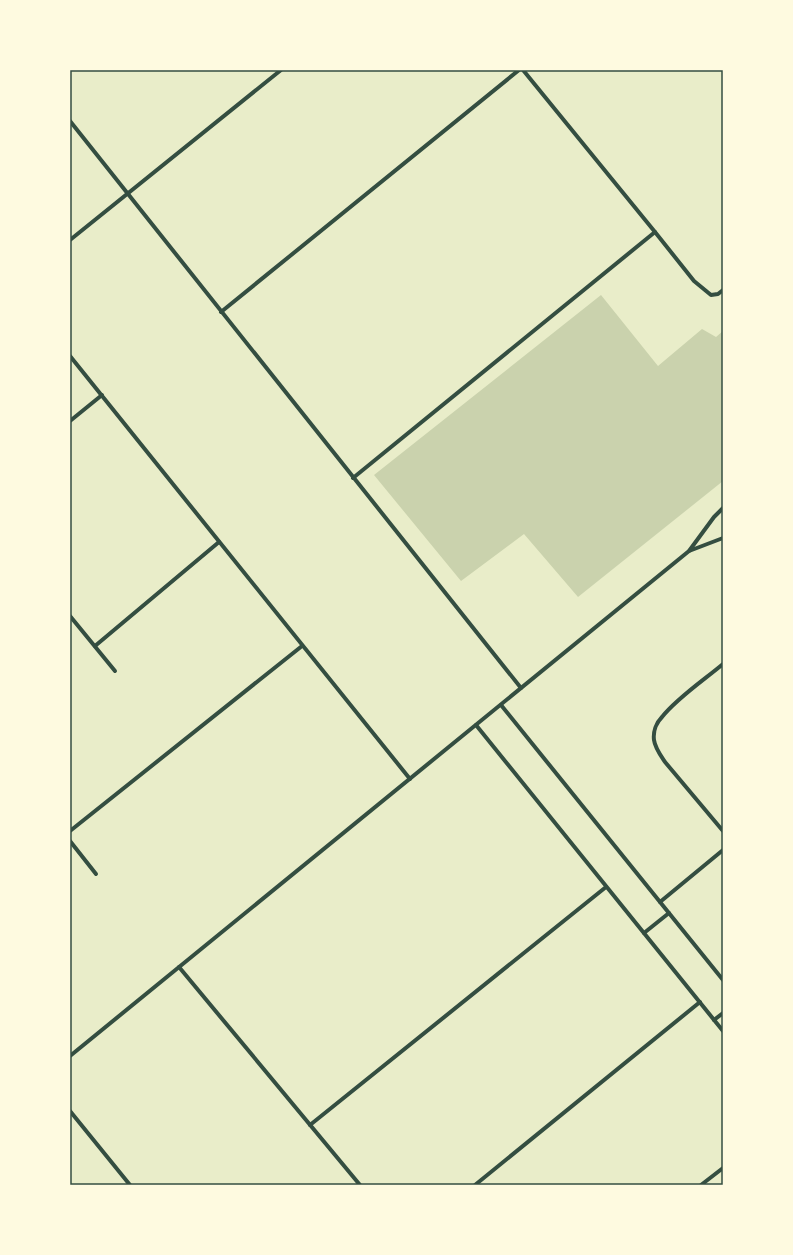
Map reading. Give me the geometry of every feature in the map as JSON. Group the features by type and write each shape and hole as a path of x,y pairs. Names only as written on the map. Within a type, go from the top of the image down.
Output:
{"street":[{"path":"70,240 281,70"},
{"path":"221,312 519,70"},
{"path":"523,70 694,281 711,294 718,294 723,290"},
{"path":"70,122 520,688"},
{"path":"353,478 655,232"},
{"path":"70,356 410,779"},
{"path":"70,421 102,395"},
{"path":"70,1056 689,551 714,517 723,508"},
{"path":"689,551 723,538"},
{"path":"95,646 219,542"},
{"path":"70,616 115,671"},
{"path":"70,831 302,646"},
{"path":"723,664 672,706 661,718 655,729 654,741 665,762 723,831"},
{"path":"501,705 723,980"},
{"path":"476,725 723,1031"},
{"path":"70,842 96,874"},
{"path":"660,902 723,850"},
{"path":"310,1125 606,887"},
{"path":"644,933 668,913"},
{"path":"179,967 360,1185"},
{"path":"475,1185 700,1002"},
{"path":"714,1020 723,1012"},
{"path":"70,1111 130,1185"},
{"path":"701,1185 723,1168"}],"green space":[{"path":"601,295 658,366 702,329 716,337 723,331 723,481 578,597 524,534 461,581 374,475"}]}
